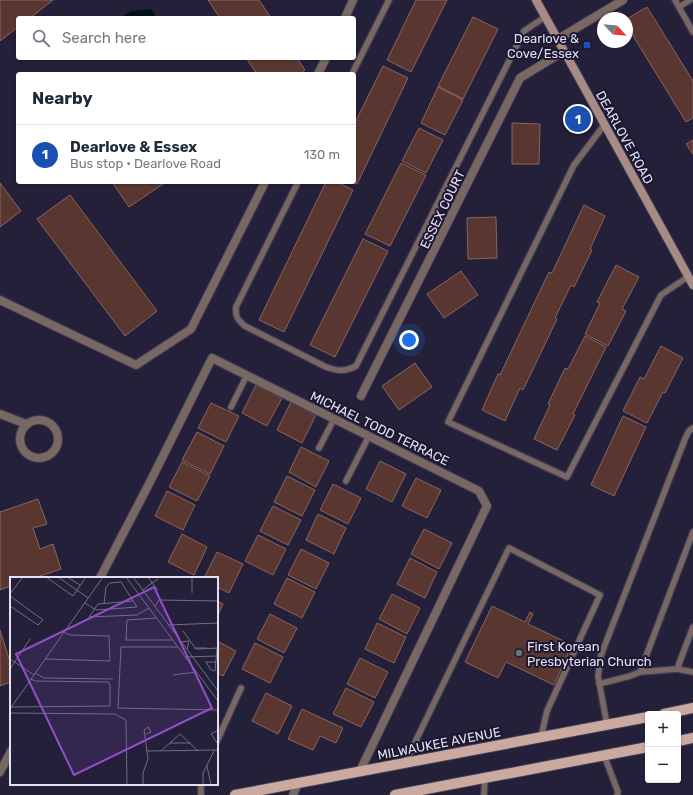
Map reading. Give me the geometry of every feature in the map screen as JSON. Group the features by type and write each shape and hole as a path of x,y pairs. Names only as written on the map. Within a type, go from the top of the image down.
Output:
{"main road":[{"name":"DEARLOVE ROAD","path":"536,0 693,285"},
{"path":"678,711 693,708"},
{"name":"MILWAUKEE AVENUE","path":"236,795 645,718"},
{"path":"681,740 693,738"},
{"path":"395,795 645,748"}],"street":[{"path":"346,16 353,0"},
{"path":"558,40 622,0"},
{"name":"ESSEX COURT","path":"361,396 520,78 564,51"},
{"path":"319,72 325,60"},
{"path":"0,300 136,365 191,329 264,184"},
{"name":"MICHAEL TODD TERRACE","path":"101,577 152,480 212,358 479,491 487,506 360,771"},
{"path":"0,414 26,424"},
{"path":"38,419 50,423 55,428 58,434 58,440 57,447 53,452 42,458 37,458 26,454 19,440 20,434 26,424 38,419"},
{"path":"0,772 10,753"},
{"path":"293,795 298,783"}],"lane":[{"path":"353,72 389,0"},
{"path":"675,0 693,32"},
{"path":"679,7 690,0"},
{"path":"297,184 236,307 235,315 245,326 326,367 335,370 349,370 356,366 524,31 545,16"},
{"path":"605,124 574,166 448,422 567,477 661,294 688,276"},
{"path":"231,407 247,375"},
{"path":"319,448 334,419"},
{"path":"607,725 599,684 598,667 601,655 685,439 689,431 693,428"},
{"path":"346,481 368,436"},
{"path":"640,672 693,532"},
{"path":"405,763 509,548 600,595 547,711 541,737"},
{"path":"678,669 693,627"},
{"path":"599,684 640,672 678,669 693,672"},
{"path":"218,740 241,688"},
{"path":"604,755 618,792 617,795"},
{"path":"484,795 485,778"}],"shaded area":[{"path":"151,9 156,16 123,16 131,11"}],"building":[{"path":"0,0 53,0 33,16 16,16 16,29 0,41"},
{"path":"208,0 259,0 270,16 219,16"},
{"path":"416,0 447,0 411,72 387,60"},
{"path":"647,7 693,81 693,118 686,122 633,36 633,15"},
{"path":"473,17 498,29 463,99 438,86"},
{"path":"247,60 298,60 305,70 302,72 256,72"},
{"path":"383,66 408,78 357,184 356,121"},
{"path":"438,87 463,100 445,135 421,123"},
{"path":"512,123 540,124 539,164 512,164"},
{"path":"419,128 443,140 426,173 402,161"},
{"path":"693,140 693,154 686,144"},
{"path":"401,163 426,175 390,246 365,234"},
{"path":"0,183 21,211 0,227"},
{"path":"113,184 163,184 129,207"},
{"path":"325,184 341,184 353,190 284,332 259,320"},
{"path":"70,195 157,311 125,336 37,219"},
{"path":"584,205 605,216 590,249 592,250 574,287 571,285 555,318 557,319 523,390 520,388 505,421 482,410 498,374 500,375 549,272 552,273"},
{"path":"496,217 497,258 468,259 467,218"},
{"path":"363,239 388,251 335,357 310,345"},
{"path":"616,265 639,277 622,309 626,311 608,346 585,334 600,303 597,302"},
{"path":"461,271 478,295 444,318 427,294"},
{"path":"585,336 606,347 573,414 575,415 557,450 534,439 565,368 568,369"},
{"path":"661,346 683,358 665,393 663,392 647,423 623,411 640,377 644,379"},
{"path":"415,363 432,387 399,410 382,386"},
{"path":"256,385 282,398 267,426 242,413"},
{"path":"291,402 316,415 302,443 277,430"},
{"path":"211,403 239,416 226,442 198,428"},
{"path":"623,416 646,427 614,496 591,485"},
{"path":"197,432 224,446 210,474 182,460"},
{"path":"301,447 329,461 316,487 289,472"},
{"path":"380,461 406,474 392,502 366,489"},
{"path":"182,462 210,476 197,501 169,487"},
{"path":"287,476 315,490 302,516 274,502"},
{"path":"416,478 441,490 427,518 402,506"},
{"path":"333,484 361,498 348,524 320,510"},
{"path":"167,491 195,505 183,530 155,516"},
{"path":"38,499 47,524 33,528 40,549 53,544 61,569 37,577 10,577 10,586 0,590 0,512"},
{"path":"273,506 301,520 288,545 260,531"},
{"path":"318,514 346,528 334,554 306,540"},
{"path":"424,529 452,543 439,569 411,554"},
{"path":"182,534 207,547 194,575 168,562"},
{"path":"258,535 286,549 273,575 245,561"},
{"path":"301,549 329,563 316,589 288,575"},
{"path":"217,552 243,564 229,593 218,588 218,577 204,577"},
{"path":"410,558 437,572 425,598 397,584"},
{"path":"287,578 315,592 302,618 274,604"},
{"path":"392,594 420,608 407,634 379,619"},
{"path":"218,602 223,604 218,615"},
{"name":"First Korean Presbyterian Church","path":"492,606 525,622 530,612 533,614 528,624 572,645 554,685 506,662 498,678 465,662"},
{"path":"270,614 297,628 284,653 257,639"},
{"path":"377,623 406,637 394,663 365,649"},
{"path":"0,630 10,662 10,682 0,686"},
{"path":"218,642 236,651 223,676 218,674"},
{"path":"255,643 283,657 270,683 242,669"},
{"path":"360,658 388,672 375,698 347,684"},
{"path":"346,688 374,702 361,727 333,714"},
{"path":"266,693 292,706 278,734 252,721"},
{"path":"302,709 343,728 336,743 320,736 313,750 288,739"}],"place":[{"name":"Dearlove & Cove/Essex","path":"587,45"},
{"name":"Dearlove & Essex","path":"578,119"},
{"name":"First Korean Presbyterian Church","path":"519,653"}]}
